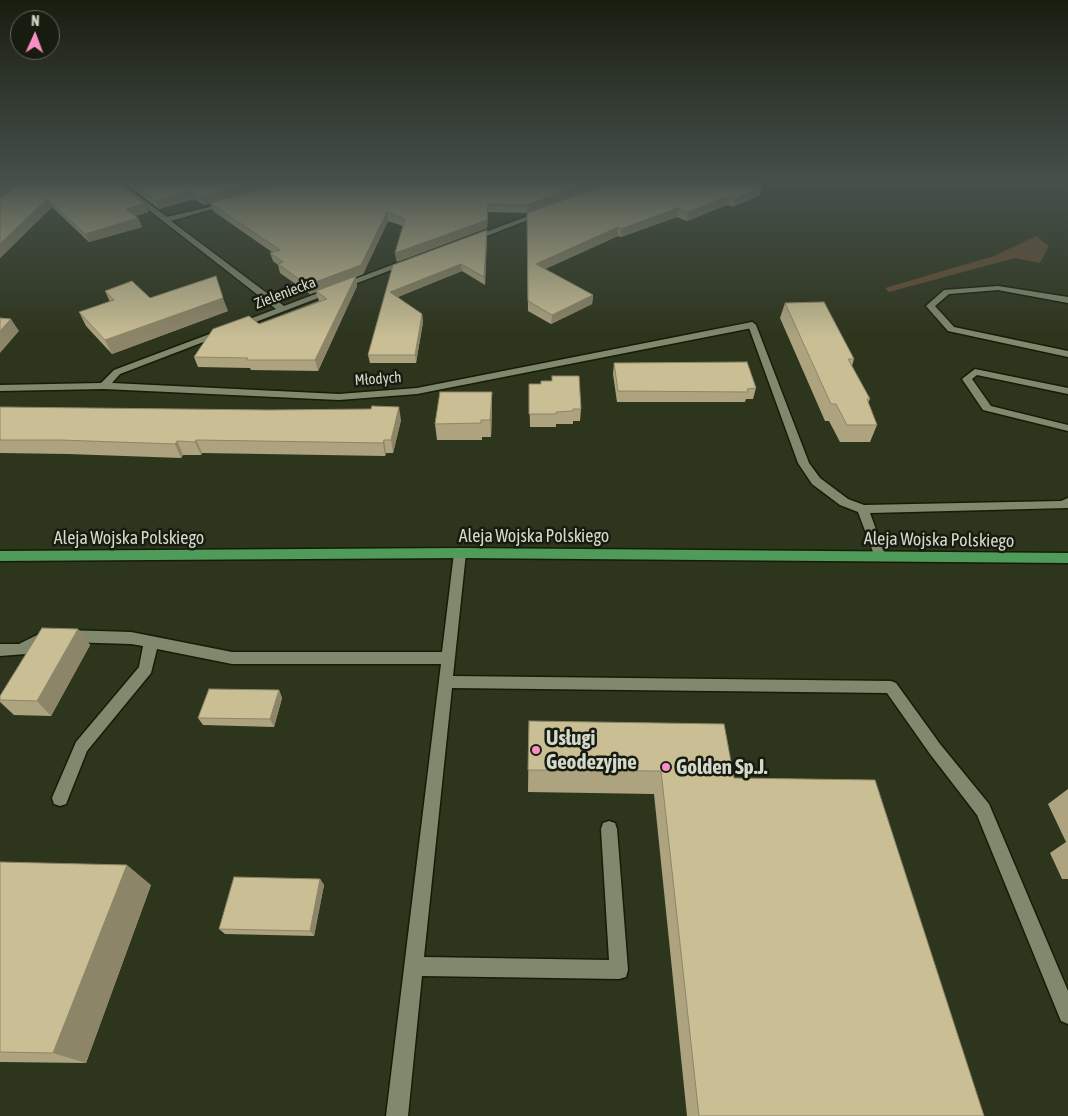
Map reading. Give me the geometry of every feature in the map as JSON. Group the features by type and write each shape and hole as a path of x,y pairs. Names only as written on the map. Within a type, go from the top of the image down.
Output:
{"main road":[{"name":"Aleja Wojska Polskiego","path":"0,556 460,553 1068,558"}],"street":[{"path":"184,234 282,309"},
{"path":"459,243 483,234"},
{"name":"Zieleniecka","path":"104,386 118,372 413,260"},
{"path":"1068,300 998,288 947,292 930,306 951,329 1068,354"},
{"name":"Młodych","path":"0,388 104,386 339,397 416,391 752,325 804,463 816,481 844,502 863,509"},
{"path":"1068,391 975,372 967,379 987,408 1068,428"},
{"path":"880,557 863,509 1064,505 1068,502"},
{"path":"397,1116 460,553"},
{"path":"0,650 21,650 48,636 131,638 232,658 447,658"},
{"path":"60,798 81,748 146,669 151,642"},
{"path":"445,682 891,687 935,749 984,810 1068,1014"},
{"path":"413,966 618,970 609,830"}],"shaded area":[{"path":"1036,236 1049,246 1040,263 1015,258 889,292 885,288 994,256"}],"building":[{"path":"0,234 10,234 0,244"},
{"path":"256,234 376,234 361,265 307,285 278,264 283,262 270,253 280,250"},
{"path":"401,234 448,234 395,253"},
{"path":"476,234 487,234 484,277 461,264 390,292 422,314 415,355 368,355 393,265"},
{"path":"527,234 602,234 536,264 593,295 552,315 528,301"},
{"path":"216,276 223,298 105,340 79,312 114,300 105,291 132,281 150,298"},
{"path":"356,276 315,360 247,360 248,358 194,357 213,329 249,316 259,324 327,299 316,291"},
{"path":"824,302 854,359 848,359 870,399 867,399 877,425 847,425 836,404 831,404 785,303"},
{"path":"0,318 11,319 0,331"},
{"path":"747,362 756,388 747,389 748,392 618,391 614,363"},
{"path":"552,376 579,376 581,409 556,412 556,414 529,414 529,384 541,384 541,381 552,381"},
{"path":"440,392 492,392 490,420 481,420 481,423 435,424"},
{"path":"372,406 399,407 391,440 384,440 383,443 196,440 195,442 177,441 175,444 0,440 0,407 269,410 371,409"},
{"path":"42,628 78,629 37,701 0,700 0,696"},
{"path":"209,689 279,690 270,719 198,718"},
{"path":"529,721 724,724 734,778 875,780 984,1116 699,1116 661,771 528,770"},
{"path":"0,862 127,865 53,1053 0,1052"},
{"path":"234,877 320,879 310,931 219,929"}],"place":[{"name":"Usługi Geodezyjne","path":"536,750"},
{"name":"Golden Sp.J.","path":"666,767"}]}
